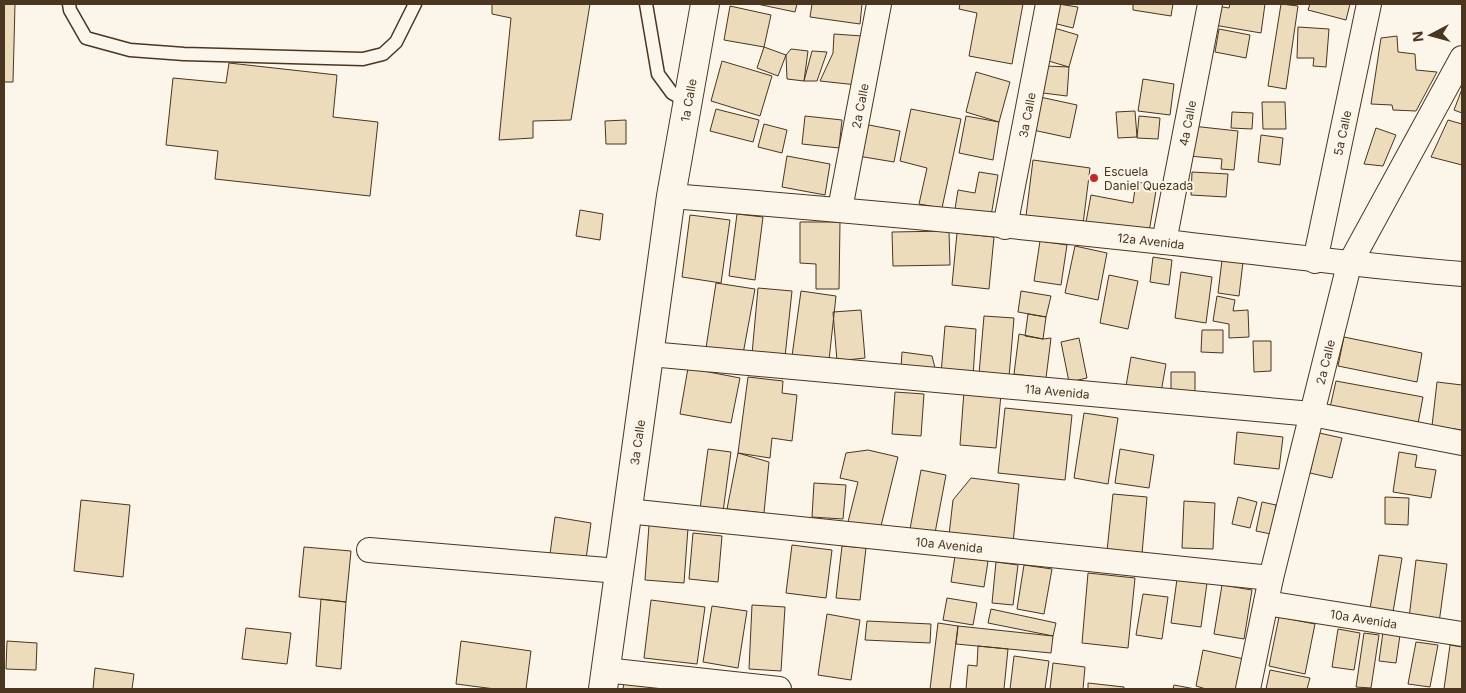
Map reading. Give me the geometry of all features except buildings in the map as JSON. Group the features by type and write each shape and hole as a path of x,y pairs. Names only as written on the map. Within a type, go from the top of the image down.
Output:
{"street":[{"name":"1a Calle","path":"671,196 706,4"},
{"name":"2a Calle","path":"840,209 879,4"},
{"name":"3a Calle","path":"1005,227 1048,4"},
{"name":"4a Calle","path":"1164,242 1210,4"},
{"name":"5a Calle","path":"1315,260 1369,4"},
{"name":"2a Calle","path":"1248,689 1271,578 1349,265 1462,58"},
{"name":"12a Avenida","path":"671,196 840,209 1164,242 1349,265 1462,274"},
{"name":"3a Calle","path":"604,680 671,196"},
{"name":"11a Avenida","path":"650,354 1312,414 1462,443"},
{"name":"10a Avenida","path":"626,511 1271,578"},
{"path":"369,550 619,571"},
{"name":"10a Avenida","path":"1266,604 1462,634"},
{"path":"604,680 779,689"}],"lane":[{"path":"69,4 70,10 86,38 130,50 184,54 363,59 383,54 396,42 415,4"},
{"path":"646,4 658,74 672,93 688,102"}],"place":[{"name":"Escuela Daniel Quezada","path":"1094,178"}]}
